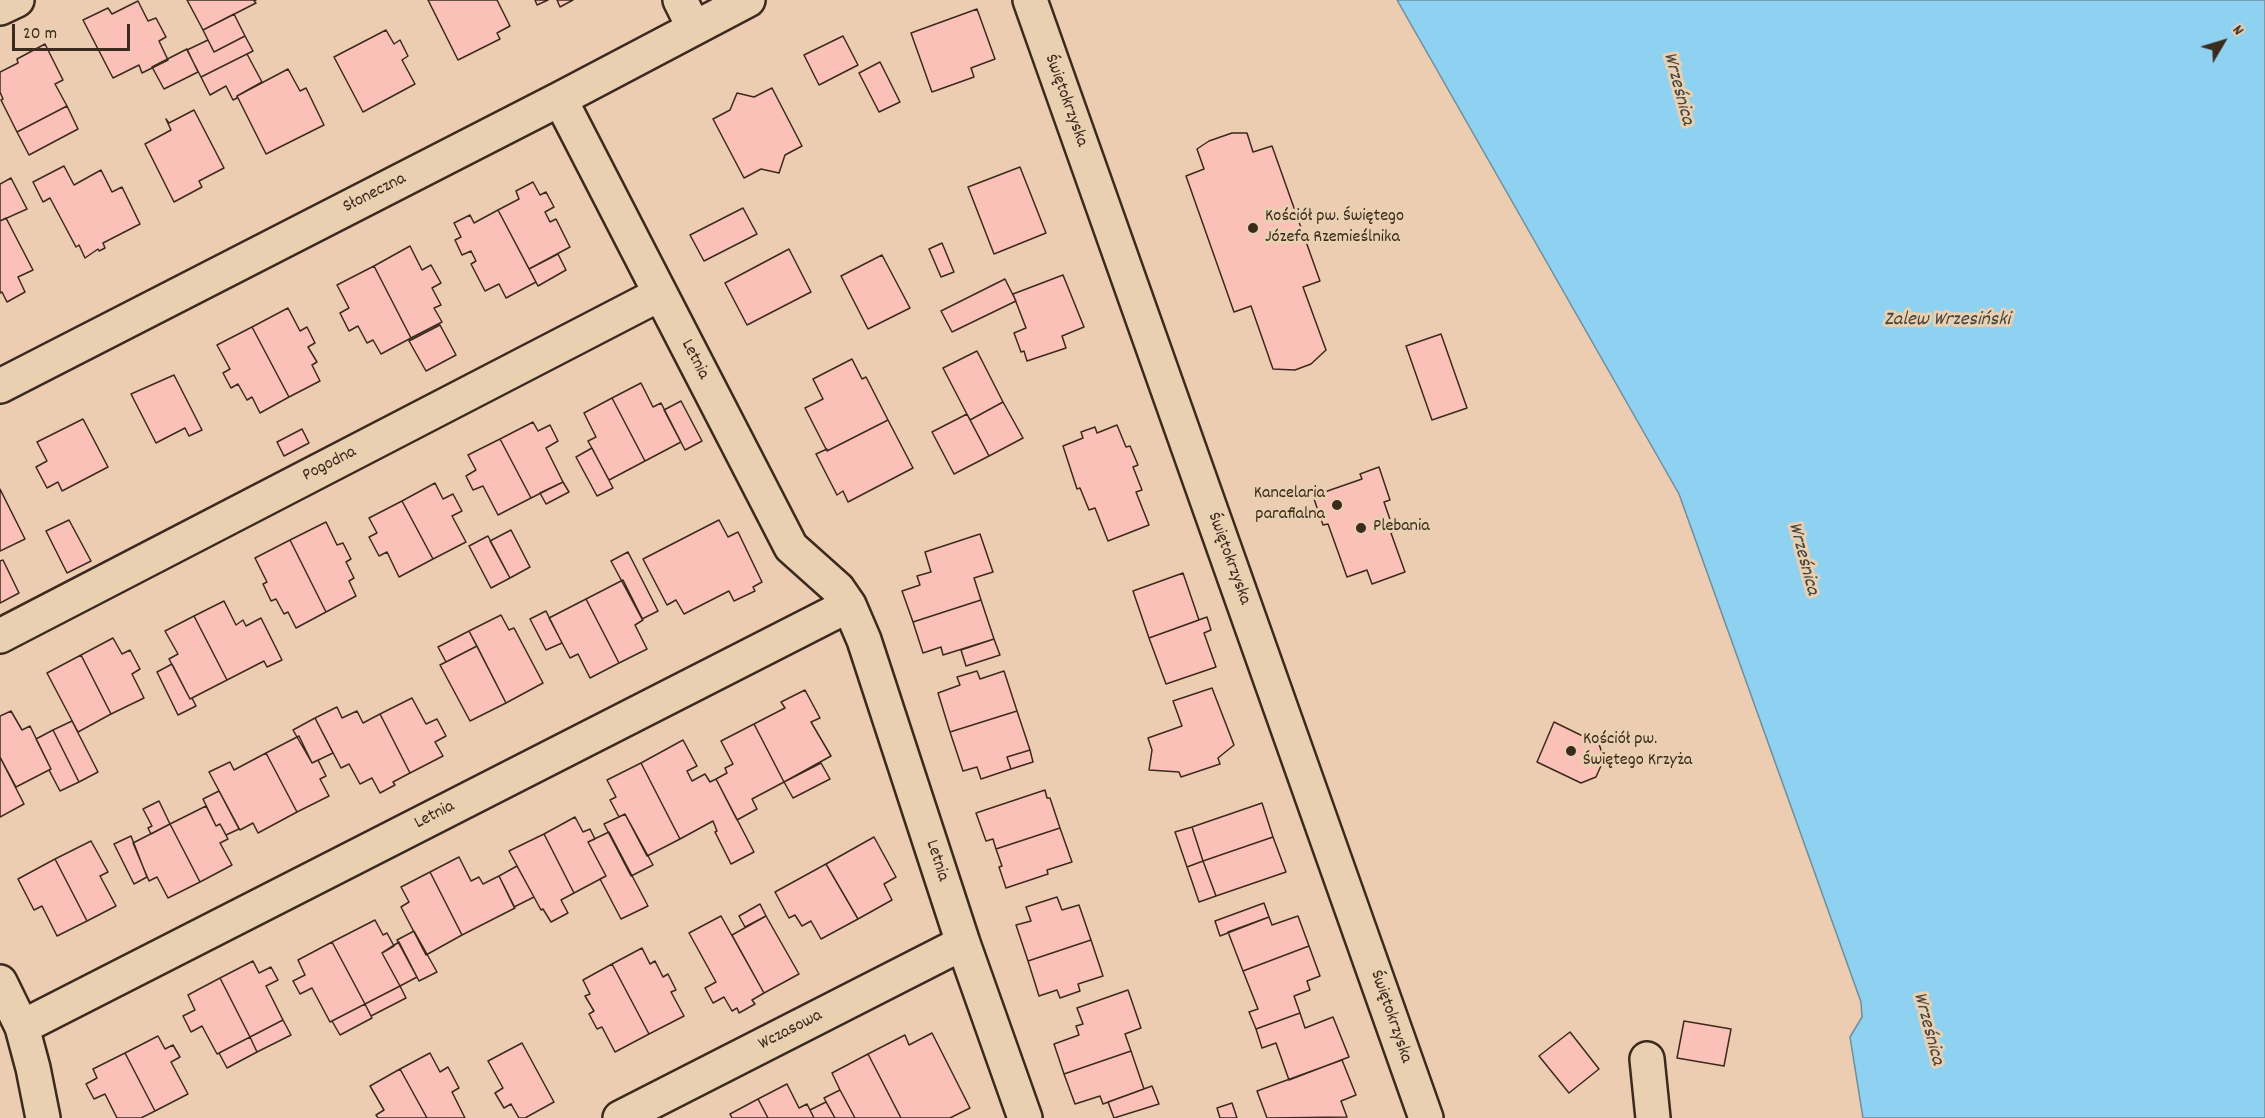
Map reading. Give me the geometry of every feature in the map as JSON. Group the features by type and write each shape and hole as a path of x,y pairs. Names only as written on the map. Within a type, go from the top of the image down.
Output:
{"street":[{"path":"0,9 16,0"},
{"name":"Słoneczna","path":"0,386 560,99 687,14 748,0"},
{"name":"Świętokrzyska","path":"1030,0 1426,1118"},
{"name":"Letnia","path":"560,99 791,547 838,589 849,605 864,640 963,943 1025,1118"},
{"name":"Pogodna","path":"0,636 660,294"},
{"name":"Letnia","path":"22,1027 849,605"},
{"name":"Wczasowa","path":"620,1118 963,943"},
{"path":"0,982 22,1027 43,1118"},
{"path":"1647,1059 1653,1118"}],"water":[{"name":"Zalew Wrzesiński","path":"1397,0 2265,0 2265,1118 1863,1118 1850,1037 1862,1017 1861,1002 1679,494"}],"building":[{"path":"187,0 256,0 254,1 256,3 203,30"},
{"path":"428,0 497,0 510,26 497,33 500,39 458,60"},
{"path":"535,0 548,0 537,5"},
{"path":"557,0 573,0 560,7"},
{"path":"138,1 148,21 156,18 166,37 159,41 168,60 142,73 139,65 113,78 83,20 108,8 112,14"},
{"path":"977,9 995,59 971,68 974,77 932,92 911,33"},
{"path":"234,14 245,36 214,52 203,30"},
{"path":"386,30 394,44 400,40 408,56 402,60 415,84 363,112 334,57"},
{"path":"245,36 253,51 201,77 187,50 208,40 214,52"},
{"path":"843,36 858,65 819,85 804,55"},
{"path":"45,44 63,80 55,84 67,106 17,132 1,100 3,99 0,92 0,72 18,63 17,59"},
{"path":"187,49 198,72 164,89 152,67"},
{"path":"247,54 262,82 233,100 226,86 210,95 201,77"},
{"path":"880,62 900,102 879,112 859,73"},
{"path":"288,69 300,91 306,88 324,125 266,154 237,96"},
{"path":"772,88 802,146 785,155 779,173 761,169 744,178 713,119 730,110 737,93 754,97"},
{"path":"67,106 78,129 29,155 17,132"},
{"path":"194,110 224,168 199,181 202,187 174,202 145,144 171,130 166,119 169,123"},
{"name":"Kościół pw. Świętego Józefa Rzemieślnika","path":"1232,133 1247,133 1253,152 1272,146 1320,281 1303,287 1326,350 1311,364 1295,370 1273,369 1251,306 1234,312 1186,176 1204,169 1197,149 1209,141"},
{"path":"64,166 74,185 101,170 112,192 122,187 140,224 103,243 105,248 99,251 98,249 85,258 79,245 76,247 50,198 43,202 33,182"},
{"path":"1020,167 1046,233 994,254 968,187"},
{"path":"11,178 27,209 0,221 0,184"},
{"path":"533,182 540,195 546,192 554,207 545,212 550,222 556,219 570,247 529,269 498,210 519,199 516,191"},
{"path":"743,208 757,234 704,261 690,235"},
{"path":"498,210 536,282 506,298 499,284 485,291 471,264 476,261 471,251 462,255 455,240 461,237 454,223 470,215 474,223"},
{"path":"6,218 33,270 18,277 25,292 7,302 2,292 0,293 0,221"},
{"path":"942,243 954,272 941,277 929,249"},
{"path":"410,246 422,270 431,265 441,283 432,288 441,305 434,308 442,322 411,338 374,266"},
{"path":"789,249 811,292 747,325 725,283"},
{"path":"558,254 566,270 538,286 529,269"},
{"path":"882,255 910,308 868,329 841,276"},
{"path":"374,266 411,338 381,354 373,340 367,343 358,326 349,331 340,313 349,308 337,285"},
{"path":"1063,275 1084,327 1062,336 1066,348 1027,361 1014,333 1026,328 1013,294"},
{"path":"1005,279 1016,301 952,332 941,311"},
{"path":"288,308 300,331 307,327 315,343 308,347 317,362 312,365 320,381 289,397 252,327"},
{"path":"440,325 456,355 426,371 409,341"},
{"path":"252,327 289,397 260,413 252,397 247,400 238,384 231,388 223,373 230,369 217,345"},
{"path":"1441,334 1467,408 1432,420 1406,346"},
{"path":"977,351 1003,402 970,420 943,368"},
{"path":"852,359 862,379 866,377 888,420 827,451 805,408 823,399 813,379"},
{"path":"174,375 202,430 189,436 185,428 156,443 131,394"},
{"path":"641,383 653,407 661,403 681,442 645,461 612,398"},
{"path":"612,398 645,461 609,480 588,441 596,437 584,413"},
{"path":"681,401 702,441 685,450 664,410"},
{"path":"1003,402 1023,438 989,456 970,420"},
{"path":"967,414 989,456 954,474 932,432"},
{"path":"83,419 108,467 62,491 58,482 47,488 36,467 47,461 37,442"},
{"path":"888,420 913,468 848,502 843,491 837,495 816,454 827,449 827,451"},
{"path":"533,422 538,431 550,425 558,441 546,448 563,482 531,498 500,439"},
{"path":"1117,425 1126,447 1130,446 1138,465 1133,467 1142,490 1136,492 1149,525 1108,541 1095,508 1089,510 1080,488 1077,489 1063,446 1083,438 1081,432 1095,427 1097,433"},
{"path":"302,429 309,443 284,456 277,442"},
{"path":"500,439 531,498 498,515 483,486 473,490 466,476 476,470 468,455"},
{"path":"592,448 613,488 597,496 576,457"},
{"name":"Plebania","path":"1379,467 1390,500 1384,502 1394,531 1391,533 1405,572 1372,584 1367,570 1347,577 1328,524 1323,525 1313,496 1362,479 1360,474"},
{"path":"563,482 569,492 546,504 540,493"},
{"path":"435,483 443,499 453,494 462,511 452,516 466,542 433,559 402,501"},
{"path":"0,489 25,539 0,551"},
{"path":"402,501 433,559 399,577 387,552 379,556 369,537 377,533 369,518"},
{"path":"69,520 91,561 67,573 46,531"},
{"path":"719,520 728,537 738,532 762,582 753,587 755,591 734,601 729,591 684,614 676,600 667,605 643,559"},
{"path":"326,522 337,545 343,543 351,559 346,562 354,578 349,581 356,596 326,612 290,540"},
{"path":"511,530 530,567 510,578 490,541"},
{"path":"980,534 993,572 974,578 981,600 913,622 902,591 920,585 917,576 931,572 925,552"},
{"path":"488,536 510,578 491,588 469,546"},
{"path":"290,540 326,612 296,628 288,612 284,614 276,599 271,601 263,584 267,582 255,558"},
{"path":"628,552 658,611 642,619 611,561"},
{"path":"3,560 19,593 0,603 0,561"},
{"path":"1183,573 1199,620 1149,638 1133,591"},
{"path":"623,580 643,620 635,625 647,649 619,663 586,599"},
{"path":"586,599 619,663 590,678 578,654 570,658 549,618"},
{"path":"981,600 994,639 943,655 941,647 923,653 913,622"},
{"path":"224,601 236,625 243,620 246,626 261,618 282,660 267,667 264,661 227,680 194,616"},
{"path":"546,611 562,643 546,650 530,619"},
{"path":"501,615 509,630 514,628 543,683 506,703 469,631"},
{"path":"194,616 227,680 190,699 169,659 178,654 165,631"},
{"path":"1207,617 1211,630 1204,633 1216,667 1166,684 1149,638"},
{"path":"469,631 477,646 446,662 438,647"},
{"path":"113,638 122,654 130,650 140,669 132,674 144,698 111,714 81,655"},
{"path":"994,639 1000,655 966,666 961,650"},
{"path":"477,646 506,703 470,721 440,665"},
{"path":"81,655 111,714 78,732 47,673"},
{"path":"172,664 196,706 178,715 157,672"},
{"path":"977,671 980,679 1004,671 1017,711 950,732 938,693 960,685 957,677"},
{"path":"1212,688 1234,745 1218,758 1220,764 1181,777 1179,772 1149,770 1152,750 1148,738 1182,726 1173,701"},
{"path":"805,690 820,718 811,722 831,756 784,782 754,724 785,708 781,702"},
{"path":"412,698 426,724 437,719 446,736 435,742 443,756 410,773 380,714"},
{"path":"337,707 342,718 357,711 363,723 380,714 410,773 393,782 395,785 380,793 372,778 360,784 349,764 341,768 315,718"},
{"path":"11,711 22,730 30,726 51,769 16,787 0,757 0,716"},
{"path":"1017,711 1030,750 1007,757 1011,769 981,779 977,767 963,771 950,732"},
{"path":"315,718 333,753 312,763 293,730"},
{"path":"72,721 98,772 79,782 53,730"},
{"name":"Kościół pw. Świętego Krzyża","path":"1554,722 1599,744 1604,759 1596,777 1581,783 1537,762"},
{"path":"754,724 784,782 752,799 757,809 737,820 716,779 727,773 725,768 733,764 721,741"},
{"path":"53,730 79,782 60,791 36,739"},
{"path":"299,736 312,763 318,760 326,776 320,779 329,796 297,812 266,753"},
{"path":"683,740 697,766 687,771 692,781 705,774 710,782 716,779 754,852 731,864 715,832 717,831 713,821 680,839 641,763"},
{"path":"1030,750 1033,762 1011,769 1007,757"},
{"path":"266,753 297,812 258,833 253,823 240,830 209,772 230,762 234,770"},
{"path":"0,757 24,804 0,817"},
{"path":"641,763 680,839 647,856 625,814 619,817 610,800 616,797 607,780"},
{"path":"821,763 830,779 793,798 784,782"},
{"path":"1045,790 1060,828 996,849 993,839 986,841 976,813"},
{"path":"219,791 239,829 226,835 220,824 216,826 203,799"},
{"path":"159,801 170,824 151,834 148,828 152,826 143,809"},
{"path":"1262,803 1273,837 1203,861 1192,827"},
{"path":"206,806 216,826 220,824 228,839 220,843 232,865 200,882 170,824"},
{"path":"625,814 653,865 631,876 604,824"},
{"path":"575,817 583,832 590,829 595,839 588,842 606,876 574,893 544,834"},
{"path":"170,824 200,882 168,898 157,877 149,881 133,843"},
{"path":"1192,827 1203,861 1187,867 1175,832"},
{"path":"1060,828 1072,862 1047,870 1048,874 1006,888 996,849"},
{"path":"609,832 648,906 621,919 600,879 606,876 588,842"},
{"path":"544,834 574,893 561,900 568,913 551,922 543,909 541,910 509,851"},
{"path":"131,836 147,877 134,884 114,844"},
{"path":"874,837 896,877 884,884 892,900 858,919 826,864"},
{"path":"1273,837 1286,872 1216,896 1203,861"},
{"path":"91,841 108,872 100,876 116,906 87,921 55,859"},
{"path":"459,857 471,881 479,877 483,884 499,876 515,908 462,935 430,872"},
{"path":"55,859 87,921 57,936 42,906 34,910 18,879"},
{"path":"1203,861 1216,896 1199,902 1187,867"},
{"path":"826,864 858,919 821,939 811,921 802,926 795,915 789,918 775,892"},
{"path":"517,866 534,897 514,907 499,876"},
{"path":"430,872 462,935 426,955 401,907 409,902 401,887"},
{"path":"1057,897 1062,910 1079,905 1091,940 1028,961 1016,925 1031,921 1026,907"},
{"path":"1264,903 1269,917 1220,936 1215,921"},
{"path":"760,904 766,916 745,927 739,916"},
{"path":"721,916 764,993 752,1000 755,1004 739,1013 737,1008 732,1011 724,997 713,1003 705,988 716,982 689,933"},
{"path":"766,916 799,974 764,993 732,935"},
{"path":"1298,916 1309,946 1243,971 1228,932 1269,917 1272,925"},
{"path":"375,920 383,935 387,933 394,946 382,953 400,986 365,1004 332,942"},
{"path":"414,931 437,972 419,981 397,940"},
{"path":"1091,940 1103,976 1078,984 1080,991 1060,998 1057,990 1039,996 1028,961"},
{"path":"332,942 365,1004 330,1022 312,988 300,994 293,981 305,975 298,960"},
{"path":"399,942 417,977 400,986 382,953"},
{"path":"1309,946 1320,976 1307,981 1310,990 1294,996 1300,1013 1256,1029 1249,1012 1258,1009 1243,971"},
{"path":"642,948 650,964 655,961 663,977 668,974 676,990 671,992 684,1016 649,1034 612,964"},
{"path":"253,961 259,973 271,967 278,980 266,986 283,1020 250,1037 220,978"},
{"path":"612,964 649,1034 615,1052 602,1027 597,1029 589,1014 594,1011 585,996 590,994 583,980"},
{"path":"220,978 250,1037 217,1054 202,1026 191,1032 183,1016 195,1010 188,995"},
{"path":"400,986 406,998 371,1016 365,1004"},
{"path":"1128,990 1141,1028 1125,1034 1131,1051 1064,1074 1054,1044 1079,1035 1076,1026 1083,1024 1077,1008"},
{"path":"365,1004 372,1018 340,1035 332,1021"},
{"path":"1300,1013 1305,1028 1333,1017 1349,1057 1289,1080 1276,1043 1262,1048 1256,1029"},
{"path":"283,1020 291,1035 257,1052 250,1037"},
{"path":"1684,1021 1731,1029 1724,1066 1677,1058"},
{"path":"1570,1032 1599,1069 1569,1093 1539,1056"},
{"path":"932,1033 970,1108 950,1118 901,1118 868,1054 905,1035 909,1045"},
{"path":"158,1036 165,1049 173,1045 180,1057 171,1062 188,1094 155,1111 125,1053"},
{"path":"250,1037 257,1052 227,1068 219,1053"},
{"path":"522,1043 554,1102 525,1118 519,1118 511,1104 504,1108 495,1093 503,1088 488,1061"},
{"path":"1131,1051 1144,1089 1103,1104 1100,1096 1075,1104 1064,1074"},
{"path":"125,1053 155,1111 141,1118 117,1118 105,1094 94,1099 86,1084 97,1078 93,1069"},
{"path":"430,1053 440,1072 448,1067 459,1088 452,1092 465,1118 427,1118 400,1069"},
{"path":"868,1054 901,1118 855,1118 840,1090 832,1073"},
{"path":"1342,1060 1356,1095 1341,1101 1347,1117 1267,1118 1257,1091"},
{"path":"400,1069 427,1118 378,1118 376,1115 384,1110 370,1086"},
{"path":"787,1084 799,1108 807,1104 814,1118 768,1118 758,1099"},
{"path":"1152,1086 1159,1104 1114,1118 1108,1102"},
{"path":"840,1090 855,1118 835,1118 824,1098"},
{"path":"758,1099 768,1118 732,1118 730,1114"},
{"path":"826,1102 835,1118 814,1118 810,1110"},
{"path":"1232,1103 1237,1118 1220,1118 1217,1108"}],"place":[{"name":"Kościół pw. Świętego Józefa Rzemieślnika","path":"1253,228"},
{"name":"Kancelaria parafialna","path":"1337,505"},
{"name":"Plebania","path":"1361,528"},
{"name":"Kościół pw. Świętego Krzyża","path":"1571,751"}],"water label":[{"name":"Wrześnica","path":"1677,89"},
{"name":"Wrześnica","path":"1802,559"},
{"name":"Wrześnica","path":"1927,1029"}]}
